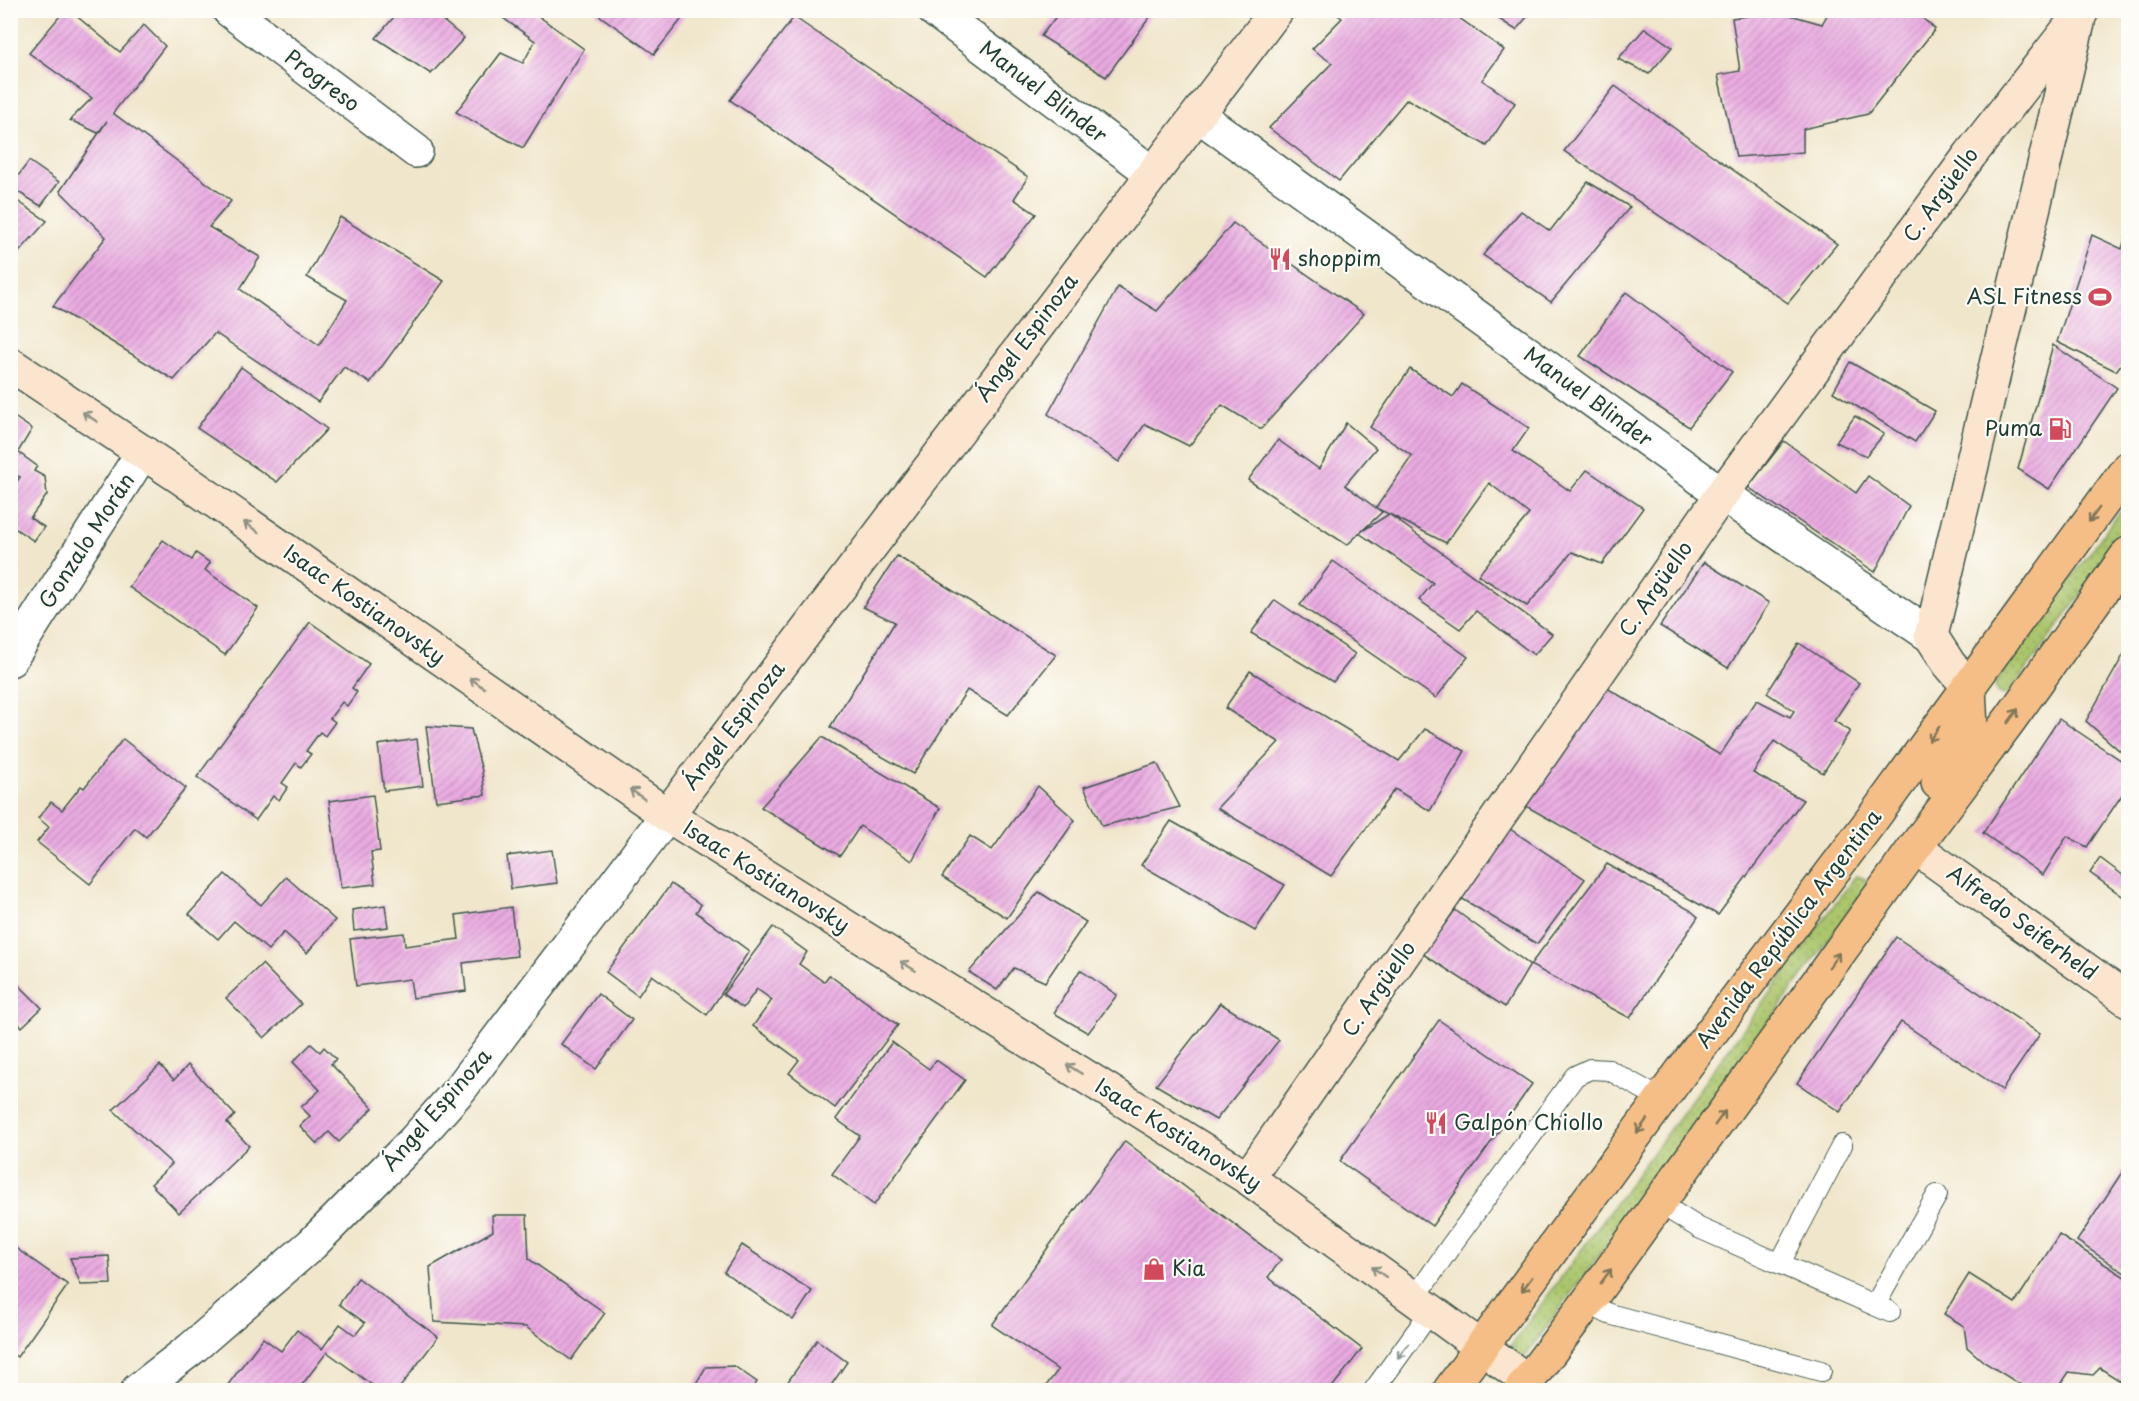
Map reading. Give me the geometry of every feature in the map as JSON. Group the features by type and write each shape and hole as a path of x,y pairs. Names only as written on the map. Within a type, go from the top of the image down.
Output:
{"highway":[{"name":"Avenida República Argentina","path":"1450,1390 1661,1099 1874,818 2128,468"},
{"path":"1524,1386 1587,1303 2128,554"},
{"path":"1915,847 1913,831 1917,815 1971,729 1969,687"}],"street":[{"name":"Progreso","path":"229,10 416,151"},
{"name":"Manuel Blinder","path":"934,10 1152,173"},
{"name":"Ángel Espinoza","path":"138,1390 191,1349 312,1244 414,1141 460,1088 1277,10"},
{"name":"C. Argüello","path":"1248,1178 1722,494 1970,155 2081,12"},
{"path":"1931,636 2081,12"},
{"name":"Manuel Blinder","path":"1198,115 1722,494 1931,636 1934,644 1969,687"},
{"name":"Isaac Kostianovsky","path":"10,364 143,452 667,815 1248,1178 1481,1347 1524,1386"},
{"name":"Gonzalo Morán","path":"10,660 143,452"},
{"name":"Alfredo Seiferheld","path":"1915,847 2128,1000"}],"lane":[{"path":"1374,1390 1423,1305 1450,1247 1575,1076 1590,1069 1609,1070 1661,1099"},
{"path":"1780,1263 1842,1145"},
{"path":"1659,1203 1699,1228 1882,1309 1937,1195"},
{"path":"1587,1303 1609,1314 1821,1371"}],"green space":[{"path":"2128,500 2128,529 2009,694 2002,695 1997,692 1995,683"},
{"path":"1857,876 1865,879 1867,887 1524,1358 1510,1351 1510,1347"}],"building":[{"path":"65,10 69,10 120,52 144,25 165,46 113,113 231,201 209,227 260,257 240,289 319,345 347,300 307,277 340,217 444,281 370,383 344,367 318,402 215,333 174,380 53,306 106,237 60,191 107,121 98,133 70,120 92,98 29,53"},
{"path":"400,10 430,10 464,38 431,74 376,38"},
{"path":"492,10 530,10 584,49 523,148 456,112 501,53 523,63 535,41"},
{"path":"598,10 689,10 654,54 596,13"},
{"path":"1061,10 1155,10 1106,77 1041,36"},
{"path":"1331,10 1382,10 1387,14 1390,10 1448,10 1504,50 1482,80 1515,103 1487,146 1407,99 1339,181 1269,128 1332,63 1312,49 1342,18"},
{"path":"1485,10 1533,10 1516,30"},
{"path":"1830,10 1913,10 1935,29 1868,114 1803,129 1803,152 1736,157 1718,75 1740,71 1732,18 1780,12 1822,24"},
{"path":"794,17 1028,177 1014,199 1036,214 987,277 730,100"},
{"path":"1645,28 1672,47 1649,74 1618,59"},
{"path":"1615,86 1837,244 1788,303 1564,151"},
{"path":"29,161 59,182 41,206 10,187"},
{"path":"1588,182 1630,207 1551,302 1483,255 1521,211 1550,231"},
{"path":"10,196 47,221 10,262"},
{"path":"1233,223 1364,314 1261,429 1222,405 1189,446 1145,424 1119,462 1048,414 1118,287 1157,311"},
{"name":"ASL Fitness","path":"2128,229 2128,355 2116,371 2057,342 2092,235 2122,249"},
{"path":"1626,292 1732,372 1689,427 1580,356"},
{"name":"Puma","path":"2053,345 2117,388 2049,489 2018,469"},
{"path":"1850,362 1935,411 1915,442 1833,392"},
{"path":"241,367 327,429 277,482 197,428"},
{"path":"1410,369 1453,397 1462,384 1529,428 1513,451 1570,491 1587,470 1643,508 1602,564 1572,552 1527,606 1478,575 1529,514 1489,483 1446,543 1376,508 1412,456 1370,427"},
{"path":"10,414 32,429 18,452 37,466 34,471 45,477 47,495 30,518 44,527 34,541 10,525 10,491 20,477 10,472"},
{"path":"1855,416 1884,434 1866,456 1836,442"},
{"path":"1346,423 1376,448 1345,485 1382,512 1361,532 1389,514 1552,634 1534,655 1476,611 1460,629 1419,600 1433,583 1359,533 1347,545 1248,480 1278,440 1319,469"},
{"path":"1784,441 1856,493 1868,476 1909,506 1875,572 1748,487"},
{"path":"163,540 192,560 196,553 210,563 205,570 258,608 225,655 129,587"},
{"path":"897,556 1056,655 1008,715 967,690 913,774 830,727 895,622 863,607"},
{"path":"1333,561 1468,657 1436,698 1300,605"},
{"path":"1704,562 1769,603 1728,668 1660,626"},
{"path":"1275,600 1355,654 1333,682 1251,633"},
{"path":"310,622 369,664 352,688 357,692 347,706 342,702 330,718 335,722 325,736 320,732 306,751 311,754 301,767 296,763 282,783 288,787 279,800 273,796 256,820 197,777"},
{"path":"1799,643 1859,683 1834,721 1850,731 1823,773 1774,741 1753,773 1803,800 1718,915 1526,806 1607,688 1720,755 1757,700 1790,717 1794,711 1767,693"},
{"path":"2128,647 2128,758 2086,721"},
{"path":"1250,671 1399,761 1425,729 1465,751 1430,811 1395,789 1331,876 1217,808 1279,742 1225,708"},
{"path":"2059,719 2128,765 2128,786 2087,847 2067,836 2043,875 1983,833"},
{"path":"426,726 471,729 482,771 485,795 436,801"},
{"path":"822,737 940,808 912,861 860,826 840,856 761,807"},
{"path":"123,739 186,788 146,837 135,828 90,884 37,842 49,827 38,818 51,802 62,810 81,786 84,788"},
{"path":"417,739 423,786 384,791 378,745"},
{"path":"1157,763 1180,807 1102,826 1084,787"},
{"path":"1038,786 1075,820 1007,918 942,877 970,836 992,850"},
{"path":"373,795 380,851 371,852 375,884 341,888 329,801"},
{"path":"1171,821 1285,885 1255,931 1141,865"},
{"path":"1510,829 1585,879 1537,944 1461,898"},
{"path":"552,850 557,883 511,889 507,856"},
{"path":"2100,858 2128,879 2128,900 2090,873"},
{"path":"1607,864 1690,910 1698,917 1630,1018 1530,965"},
{"path":"225,874 261,905 286,877 335,920 307,953 284,932 268,950 234,921 218,939 189,914"},
{"path":"671,884 701,905 696,912 749,951 707,1015 652,975 638,996 606,972"},
{"path":"1039,892 1086,922 1045,982 1014,968 997,990 969,972"},
{"path":"385,905 388,927 354,931 352,910"},
{"path":"511,907 517,956 463,963 466,991 413,998 410,979 356,986 350,939 404,933 405,946 459,939 456,915"},
{"path":"1455,910 1530,965 1505,1007 1423,954"},
{"path":"773,927 807,952 799,964 824,982 829,975 898,1025 835,1108 789,1073 799,1060 753,1026 772,1000 757,989 743,1008 723,994"},
{"path":"1896,937 2040,1034 2002,1090 1901,1022 1840,1112 1797,1083"},
{"path":"262,964 301,1004 264,1038 226,998"},
{"path":"1080,970 1117,995 1088,1033 1054,1013"},
{"path":"15,981 42,1008 22,1027 10,1015 10,985"},
{"path":"598,994 632,1020 596,1069 561,1044"},
{"path":"1220,1003 1279,1040 1216,1120 1156,1085"},
{"name":"Galpón Chiollo","path":"1439,1020 1532,1084 1432,1226 1340,1161"},
{"path":"892,1042 929,1069 936,1060 965,1080 874,1205 832,1174 860,1136 836,1119"},
{"path":"311,1044 320,1052 324,1047 336,1059 331,1064 373,1108 339,1142 329,1132 317,1144 300,1126 310,1116 301,1107 320,1090 293,1062"},
{"path":"160,1065 174,1080 188,1065 235,1115 227,1123 249,1146 179,1213 151,1184 172,1164 113,1110"},
{"name":"Kia","path":"1125,1141 1281,1260 1268,1277 1362,1349 1330,1390 1089,1390 1085,1388 1083,1390 1043,1390 1058,1370 992,1325"},
{"path":"2128,1163 2128,1275 2077,1241"},
{"path":"492,1215 527,1215 529,1259 605,1313 571,1360 526,1327 434,1322 430,1267 493,1231"},
{"path":"2059,1235 2128,1279 2128,1386 2100,1368 2093,1375 2069,1372 2057,1390 2029,1390 1984,1362 1967,1347 1964,1326 1944,1314 1969,1274 2015,1303"},
{"path":"10,1244 68,1285 17,1357 10,1352"},
{"path":"742,1245 812,1291 793,1320 724,1272"},
{"path":"109,1256 111,1284 81,1285 70,1258"},
{"path":"358,1278 438,1337 398,1390 379,1390 327,1352 298,1390 224,1390 263,1338 281,1351 297,1330 322,1349 340,1324 355,1335 365,1323 339,1304"},
{"path":"817,1340 847,1362 828,1390 782,1390"},
{"path":"734,1366 757,1382 752,1390 692,1390 706,1367"}],"place":[{"name":"shoppim","path":"1280,259"},
{"name":"ASL Fitness","path":"2100,297"},
{"name":"Puma","path":"2060,429"},
{"name":"Galpón Chiollo","path":"1436,1123"},
{"name":"Kia","path":"1154,1269"}]}
